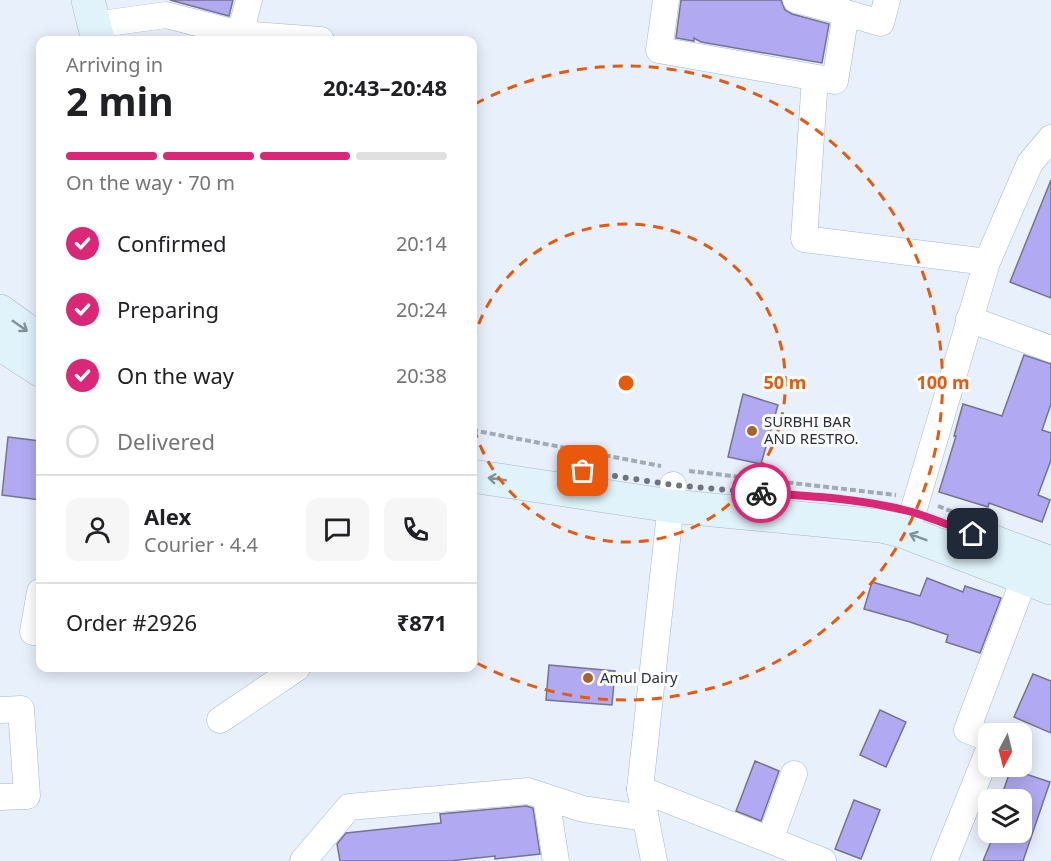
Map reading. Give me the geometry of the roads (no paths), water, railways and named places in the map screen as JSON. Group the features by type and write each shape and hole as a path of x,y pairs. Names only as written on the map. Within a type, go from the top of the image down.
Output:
{"main road":[{"path":"0,311 36,337"},
{"path":"0,344 36,367"},
{"path":"477,454 537,465 674,482 915,505 1040,571"},
{"path":"477,476 674,482 902,531 1040,571"}],"street":[{"path":"240,34 249,0"},
{"path":"666,0 658,50 834,81 846,13"},
{"path":"796,0 881,23 887,0"},
{"path":"93,22 166,15 240,34 267,36"},
{"path":"815,78 804,239 987,262"},
{"path":"915,505 987,262 1040,167 1051,138"},
{"path":"969,319 1051,349"},
{"path":"654,861 640,789 674,482"},
{"path":"978,734 967,730 1040,571"},
{"path":"36,614 33,632 36,632"},
{"path":"220,720 291,672"},
{"path":"0,711 21,709 27,795 0,797"},
{"path":"770,840 794,774"},
{"path":"944,861 978,777"},
{"path":"640,789 823,861"},
{"path":"303,861 349,807 528,791 583,809 645,818"},
{"path":"546,797 556,861"}],"place":[{"name":"SURBHI BAR AND RESTRO.","path":"752,431"},
{"name":"Amul Dairy","path":"588,678"}]}
